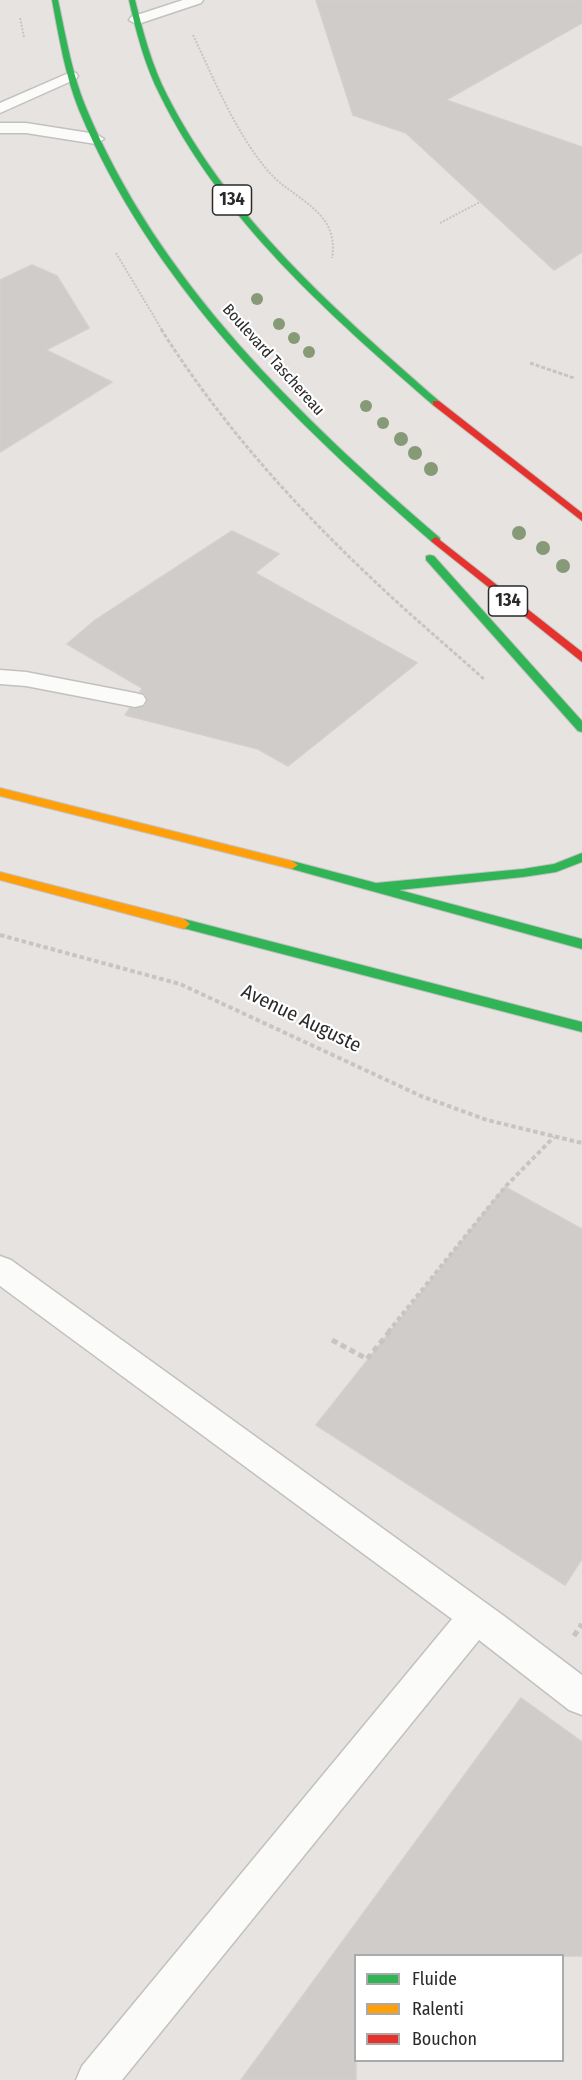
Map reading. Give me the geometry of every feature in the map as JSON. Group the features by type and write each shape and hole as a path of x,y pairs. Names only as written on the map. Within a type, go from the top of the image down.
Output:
{"main road":[{"name":"Boulevard Taschereau","path":"55,0 71,76 96,139 131,204 178,275 233,342 314,430 428,536 582,658"},
{"name":"134","path":"132,0 155,80 186,138 217,182 278,253 382,358 499,455 582,518"},
{"path":"314,430 582,728"},
{"path":"0,792 378,887 582,944"},
{"path":"378,887 523,873 556,868 582,857"},
{"path":"0,876 582,1027"}],"lane":[{"path":"136,20 189,2"},
{"path":"0,109 71,76"},
{"path":"0,128 26,129 96,139"},
{"path":"0,677 26,679 135,700"},
{"path":"0,1269 582,1697"},
{"path":"96,2080 476,1617"}],"path":[{"path":"189,2 192,34 221,93 261,161 282,186 309,203 330,230 334,252"},
{"path":"440,223 480,202"},
{"path":"168,340 228,424 285,489 349,557 486,681"},
{"path":"530,363 574,378"},
{"name":"Avenue Auguste","path":"0,935 180,984 421,1096 487,1120 582,1143"},
{"path":"332,1340 367,1359 505,1187 554,1137"}],"building":[{"path":"316,0 582,0 582,23 446,100 582,147 582,252 554,270 406,133 353,115"},
{"path":"32,265 57,276 89,328 46,350 112,382 0,452 0,280"},
{"path":"232,531 279,554 255,573 417,663 288,766 258,749 125,715 130,708 145,706 148,699 140,692 142,688 67,644 94,621"},
{"path":"505,1187 582,1229 582,1559 565,1585 316,1425"},
{"path":"521,1698 582,1742 582,1956 564,1956 564,1954 354,1954 356,2080 241,2080"}],"traffic: fast":[{"path":"55,0 63,42 83,110 113,173 148,233 233,345 281,397 332,447 436,540"},
{"path":"132,0 145,48 163,95 187,138 216,181 284,261 360,336 436,403"},
{"path":"430,558 582,728"},
{"path":"378,887 523,873 556,868 582,857"},
{"path":"292,865 582,944"},
{"path":"184,924 582,1027"}],"traffic: slow":[{"path":"0,792 292,865"},
{"path":"0,876 184,924"}],"traffic: jam":[{"path":"436,403 582,518"},
{"path":"436,540 582,658"}]}
